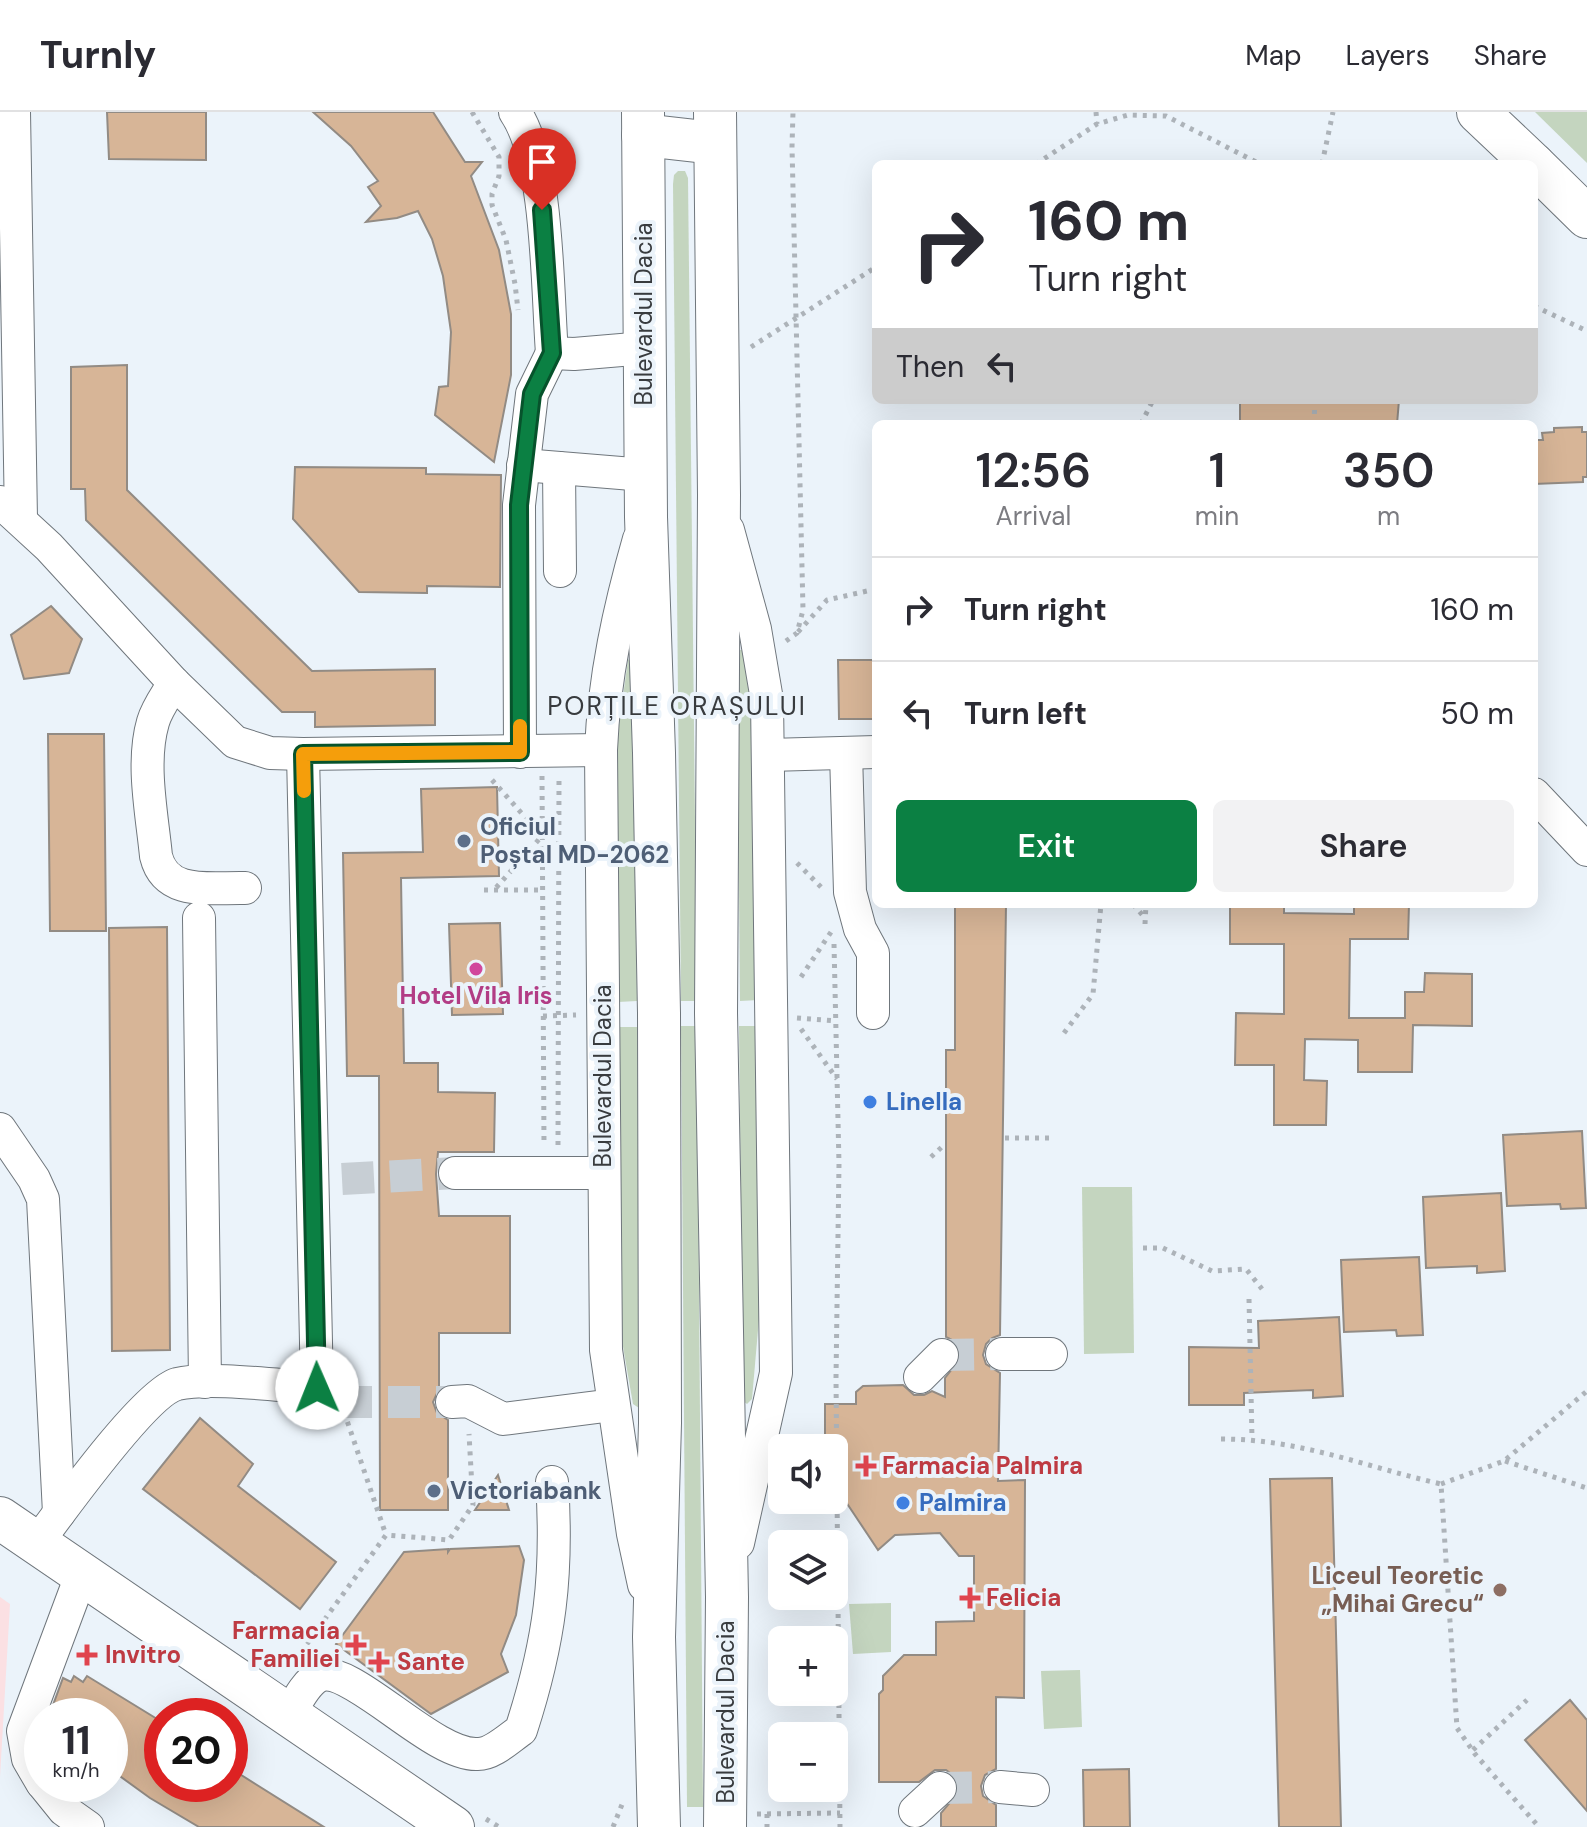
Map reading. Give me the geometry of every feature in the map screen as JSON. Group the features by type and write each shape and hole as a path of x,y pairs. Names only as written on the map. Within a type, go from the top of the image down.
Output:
{"main road":[{"path":"1478,112 1528,160"},
{"path":"640,120 714,128"},
{"name":"Bulevardul Dacia","path":"640,120 645,475 659,1013 660,1423 654,1637 659,1827"},
{"name":"Bulevardul Dacia","path":"714,128 719,495 716,1013 727,1597 740,1821"},
{"path":"1538,170 1587,217"},
{"path":"0,1518 48,1528 82,1573 453,1827"}],"street":[{"path":"14,112 10,511 174,683 235,742 270,753 303,754 601,750"},
{"path":"515,112 521,121 539,180 552,353 532,394 519,505 540,751"},
{"path":"552,353 645,348"},
{"path":"523,465 645,475"},
{"path":"559,468 560,571"},
{"name":"Bulevardul Dacia","path":"719,495 755,629 767,700 776,1373 727,1597"},
{"name":"Bulevardul Dacia","path":"646,517 618,616 603,700 604,1173 606,1350 633,1534 654,1637"},
{"path":"174,683 153,719 149,741 154,842 160,872 185,887 245,888"},
{"path":"769,755 861,752 850,892 860,929 873,953 873,1013"},
{"path":"48,1528 119,1437 157,1398 175,1385 205,1382 329,1395 328,1179 303,754"},
{"path":"1538,798 1587,850"},
{"path":"199,918 205,1382"},
{"path":"0,1129 34,1179 43,1199 48,1528"},
{"path":"455,1173 604,1173"},
{"path":"1002,1354 1051,1354"},
{"path":"460,1402 503,1419 613,1405"},
{"path":"289,1715 302,1693 319,1676 334,1675 369,1693 413,1727 463,1751 478,1755 521,1730 544,1649 551,1606 556,1541 552,1482"},
{"path":"35,1698 82,1573"},
{"path":"1000,1787 1033,1790"},
{"path":"915,1811 940,1788"},
{"path":"57,1802 88,1827"}],"path":[{"path":"472,112 499,157 499,176 492,194 492,205 506,240 518,312"},
{"path":"793,112 803,610 797,633"},
{"path":"1096,112 1097,124"},
{"path":"1323,160 1333,112"},
{"path":"1042,160 1097,124 1128,115 1166,116 1252,160"},
{"path":"751,347 872,270"},
{"path":"1538,308 1587,331"},
{"path":"776,648 797,633 827,600 872,590"},
{"path":"540,751 542,929 551,1174"},
{"path":"540,751 551,1174"},
{"path":"487,774 542,836"},
{"path":"494,890 542,836"},
{"path":"542,863 553,863"},
{"path":"484,890 542,890"},
{"path":"1064,1033 1093,994 1101,908"},
{"path":"1136,908 1145,921 1146,908"},
{"path":"793,989 834,928 839,1164 836,1393 840,1827"},
{"path":"542,929 554,929"},
{"path":"1005,1138 1051,1138"},
{"path":"931,1157 944,1145"},
{"path":"1143,1248 1163,1248 1212,1271 1246,1269 1262,1289"},
{"path":"1249,1299 1252,1439"},
{"path":"1221,1439 1252,1439 1318,1449 1441,1484 1504,1461 1587,1391"},
{"path":"329,1395 386,1535"},
{"path":"386,1535 449,1540 473,1505 460,1402"},
{"path":"1504,1461 1587,1488"},
{"path":"1441,1484 1457,1728 1539,1827"},
{"path":"299,1655 386,1535"},
{"path":"1473,1750 1527,1700"},
{"path":"613,1827 626,1792"},
{"path":"740,1821 767,1814 840,1813"},
{"path":"767,1814 767,1827"}],"shaded area":[{"path":"0,1597 10,1604 0,1777"}],"green space":[{"path":"1535,112 1587,112 1587,163"},
{"path":"678,171 685,171 688,178 697,1001 681,1001 673,184"},
{"path":"739,650 743,650 756,747 759,1000 740,1001 737,655"},
{"path":"630,658 634,663 637,1001 618,1002 616,747"},
{"path":"681,1026 697,1026 703,1807 687,1807"},
{"path":"739,1026 759,1026 760,1307 752,1399 747,1404 743,1401"},
{"path":"618,1027 639,1027 639,1408 633,1404 622,1341"},
{"path":"1082,1187 1132,1187 1134,1353 1084,1354"},
{"path":"891,1603 891,1652 853,1654 849,1604"},
{"path":"1080,1670 1082,1727 1044,1729 1041,1671"}],"building":[{"path":"107,112 206,112 206,160 109,159"},
{"path":"313,112 433,112 465,162 482,162 471,176 499,250 511,314 511,375 494,462 435,415 439,387 448,386 451,332 443,276 432,239 418,211 397,218 366,222 381,206 368,187 378,181 351,146"},
{"path":"127,365 127,490 312,671 435,669 435,725 315,727 315,712 282,712 86,520 85,489 71,489 71,367"},
{"path":"1240,404 1399,404 1397,420 1240,420"},
{"path":"1582,427 1582,432 1587,432 1587,477 1583,477 1583,482 1538,484 1538,440 1543,440 1542,433 1554,432 1554,428"},
{"path":"295,467 426,468 426,474 501,475 500,587 427,586 427,593 359,592 293,519"},
{"path":"51,606 82,639 69,673 24,679 11,635"},
{"path":"838,660 872,660 872,719 839,719"},
{"path":"48,734 104,734 106,931 50,931"},
{"path":"497,787 499,876 401,878 404,1063 438,1063 438,1092 495,1093 494,1152 438,1152 436,1174 439,1216 510,1216 510,1333 439,1333 439,1389 433,1402 437,1413 448,1420 448,1510 380,1510 379,1076 347,1076 343,853 423,852 421,789"},
{"path":"955,908 1006,908 1000,1335 986,1344 983,1355 986,1364 1000,1373 998,1481 1025,1480 1024,1698 996,1697 996,1769 985,1775 981,1786 983,1796 996,1805 996,1827 941,1827 941,1813 958,1793 959,1785 946,1770 935,1770 919,1782 879,1782 879,1694 883,1690 883,1676 904,1655 936,1655 936,1622 974,1621 974,1556 959,1556 940,1533 895,1535 878,1550 848,1505 848,1434 825,1434 825,1404 856,1404 856,1392 863,1386 903,1385 914,1395 932,1391 945,1397 945,1378 960,1359 956,1342 946,1337 946,1050 955,1050"},
{"path":"1230,908 1284,908 1284,913 1354,914 1354,908 1409,908 1408,939 1350,939 1349,1018 1405,1018 1405,992 1424,992 1425,973 1472,974 1472,1026 1413,1025 1412,1072 1358,1072 1358,1040 1305,1039 1304,1080 1327,1081 1326,1125 1274,1125 1274,1065 1235,1065 1236,1013 1284,1014 1284,944 1230,944"},
{"name":"Hotel Vila Iris","path":"500,923 503,1014 452,1015 449,924"},
{"path":"167,927 170,1350 112,1351 109,928"},
{"path":"1582,1131 1586,1208 1561,1209 1560,1204 1507,1206 1503,1135"},
{"path":"1501,1193 1505,1271 1477,1273 1477,1266 1426,1268 1423,1197"},
{"path":"1419,1257 1423,1335 1397,1336 1396,1330 1344,1332 1341,1260"},
{"path":"1339,1317 1343,1396 1313,1398 1313,1390 1244,1393 1244,1405 1189,1405 1189,1347 1259,1348 1258,1321"},
{"path":"200,1418 253,1464 238,1486 336,1562 300,1609 143,1489"},
{"path":"498,1475 509,1510 475,1510"},
{"path":"1332,1478 1341,1827 1279,1827 1270,1479"},
{"path":"519,1546 524,1560 516,1615 501,1654 508,1672 431,1714 336,1644 404,1552"},
{"path":"74,1676 83,1682 87,1676 123,1698 56,1698 63,1678 71,1682"},
{"path":"1570,1700 1587,1720 1587,1811 1525,1740"},
{"path":"128,1701 144,1711 144,1794 128,1782"},
{"path":"1129,1769 1130,1827 1084,1827 1083,1770"},
{"path":"248,1779 324,1827 199,1827 157,1802 248,1802"}],"tunnel":[{"path":"342,1179 455,1173"},
{"path":"942,1355 1002,1354"},
{"path":"340,1402 452,1402"},
{"path":"940,1788 1000,1787"}],"slow traffic":[{"path":"304,791 303,754 520,752 520,726"}],"place":[{"name":"Oficiul Poștal MD-2062","path":"464,841"},
{"name":"Hotel Vila Iris","path":"476,969"},
{"name":"Linella","path":"870,1102"},
{"name":"Farmacia Palmira","path":"866,1466"},
{"name":"Victoriabank","path":"434,1491"},
{"name":"Palmira","path":"903,1503"},
{"name":"Liceul Teoretic „Mihai Grecu“","path":"1500,1590"},
{"name":"Felicia","path":"970,1598"},
{"name":"Farmacia Familiei","path":"356,1645"},
{"name":"Invitro","path":"87,1655"},
{"name":"Sante","path":"379,1662"}],"district":[{"name":"PORȚILE ORAȘULUI","path":"677,706"}],"route":[{"path":"317,1388 303,754 520,752 519,505 532,394 552,353 542,210"}]}
